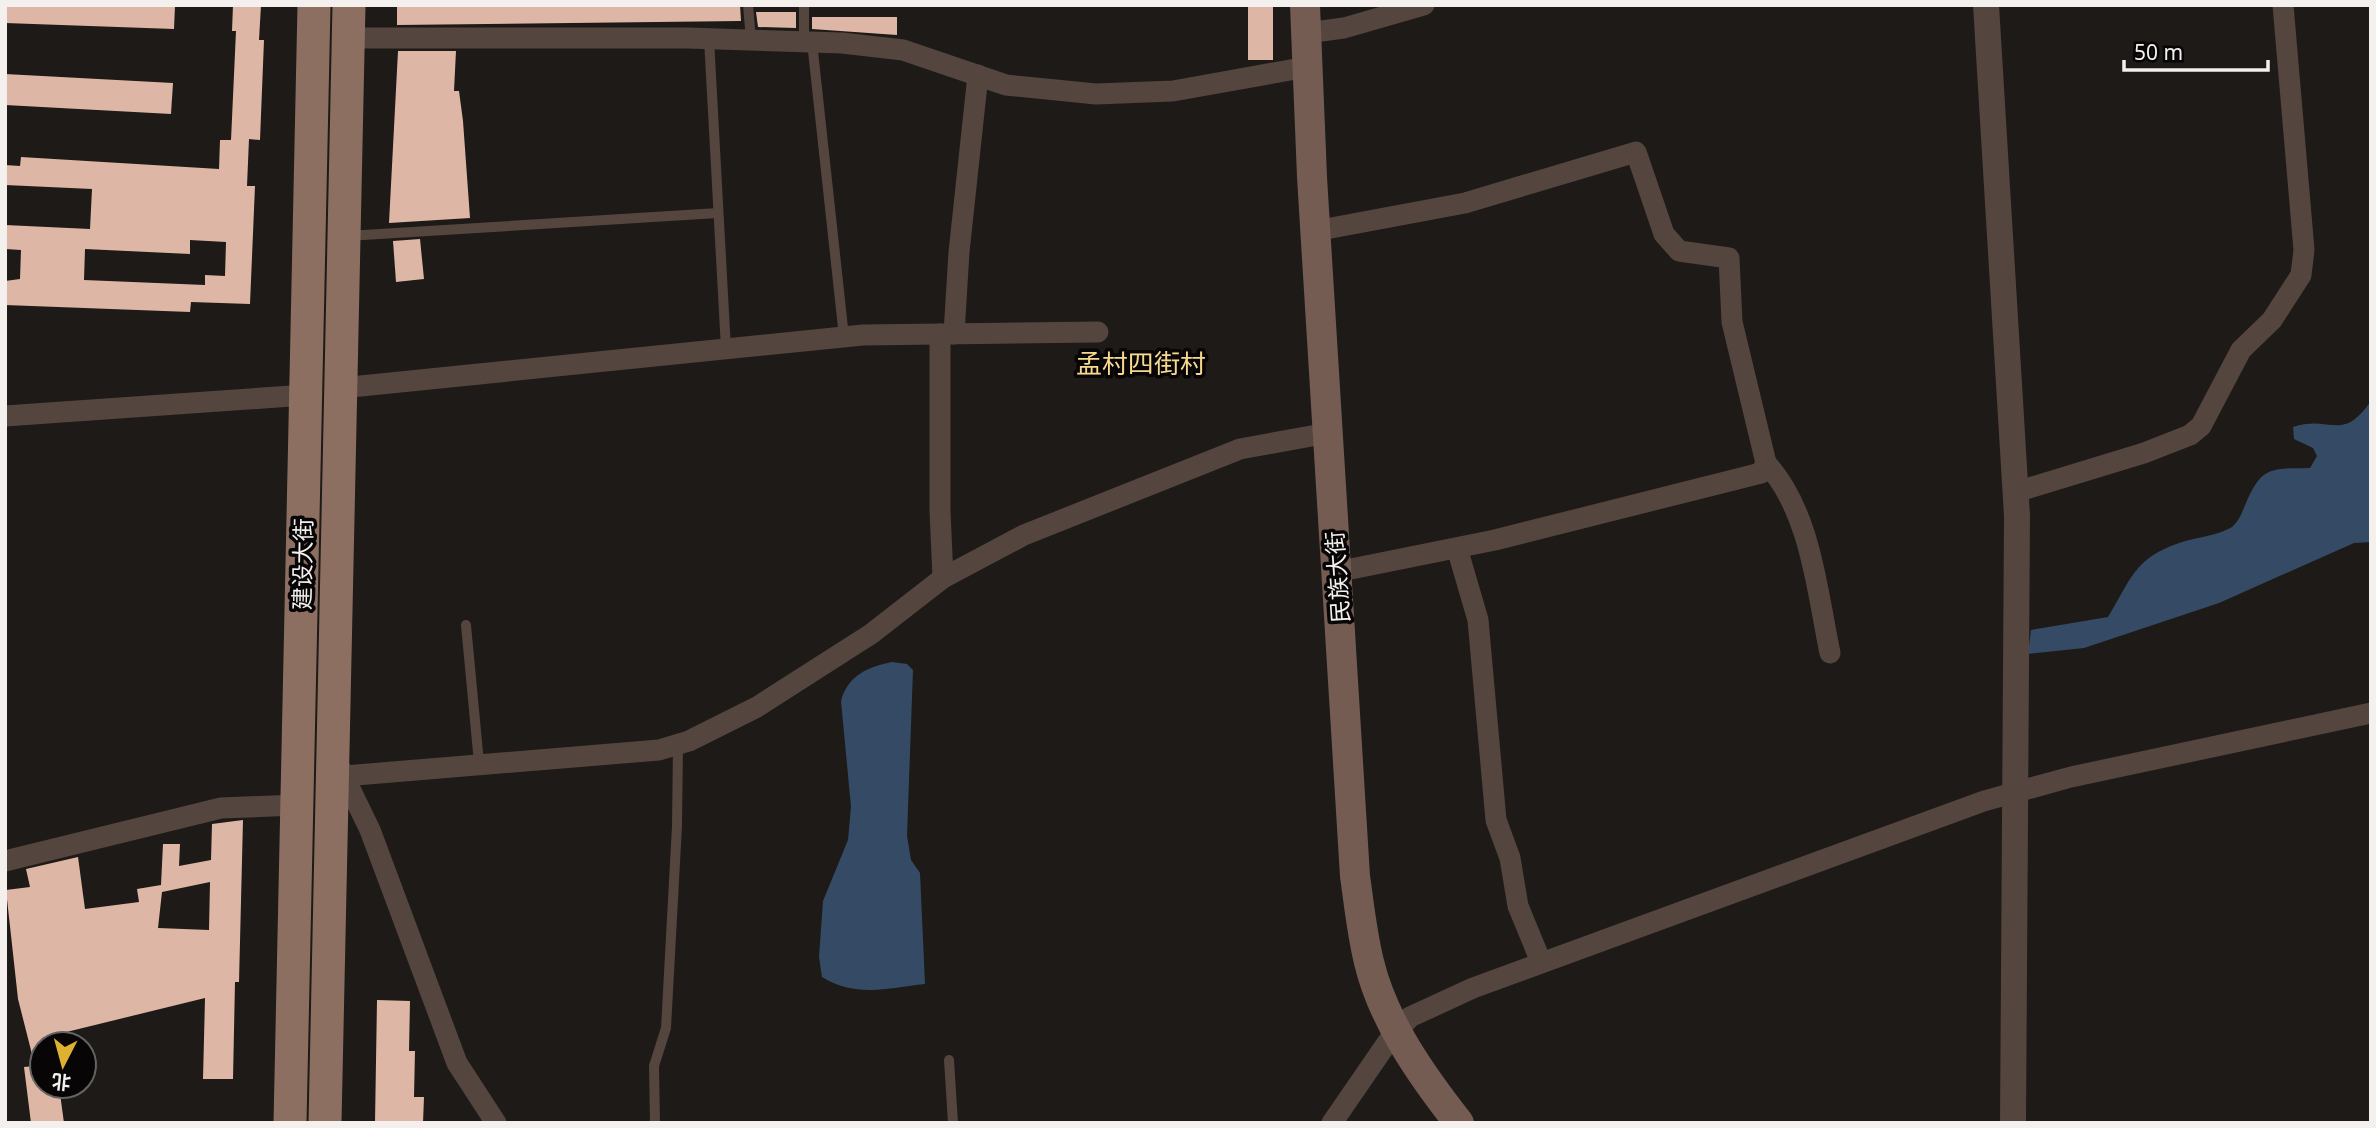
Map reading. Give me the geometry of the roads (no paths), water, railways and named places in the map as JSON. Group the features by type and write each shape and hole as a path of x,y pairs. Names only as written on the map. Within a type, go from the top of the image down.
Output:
{"main road":[{"name":"建设大街","path":"290,1123 314,5"},
{"name":"民族大街","path":"1305,19 1336,572 1355,876 1361,921 1369,962 1380,997 1397,1031 1459,1123"},
{"name":"建设大街","path":"325,1123 338,765 341,388 349,21"}],"street":[{"path":"1305,19 1344,28 1424,5"},
{"path":"1986,5 2015,492 2017,792 2013,1123"},
{"path":"2015,492 2144,453 2190,435 2201,426 2241,350 2272,320 2301,275 2304,250 2283,5"},
{"path":"349,21 808,42 903,50 1006,85 1049,90 1133,94 1173,91 1307,67"},
{"path":"943,578 940,511 947,334 959,252 978,75"},
{"path":"1315,231 1465,203 1636,152 1664,234 1679,251 1729,258 1732,322 1766,463 1782,481 1793,504 1809,556 1830,653"},
{"path":"341,388 844,337 1098,332"},
{"path":"5,416 306,395"},
{"path":"496,1123 457,1063 370,830 338,765 479,763 659,750 678,744 757,707 870,634 943,578 1024,535 1240,449 1328,433"},
{"path":"1336,572 1458,548 1761,473 1766,463"},
{"path":"1458,548 1478,620 1496,820 1510,858 1518,905 1541,962"},
{"path":"1332,1123 1397,1031 1410,1017 1473,988 1984,800 2071,777 2371,713"},
{"path":"5,861 220,807 297,805"}],"lane":[{"path":"748,5 751,40"},
{"path":"804,5 844,337"},
{"path":"709,39 726,349"},
{"path":"344,236 718,213"},
{"path":"466,625 479,763"},
{"path":"655,1123 654,1066 667,1014 677,826 678,744"},
{"path":"949,1060 953,1123"}],"water":[{"path":"2371,401 2371,542 2354,543 2219,603 2084,648 2028,654 2031,630 2108,617 2135,572 2152,556 2179,543 2232,527 2263,475 2277,469 2310,468 2317,456 2313,448 2294,439 2293,427 2306,424 2343,425 2361,414"},
{"path":"892,662 907,664 913,670 907,836 911,860 920,873 925,984 873,990 847,988 822,977 819,957 823,901 848,840 851,807 841,701 844,692 860,674"}],"district":[{"name":"孟村四街村","path":"1141,363"}]}
